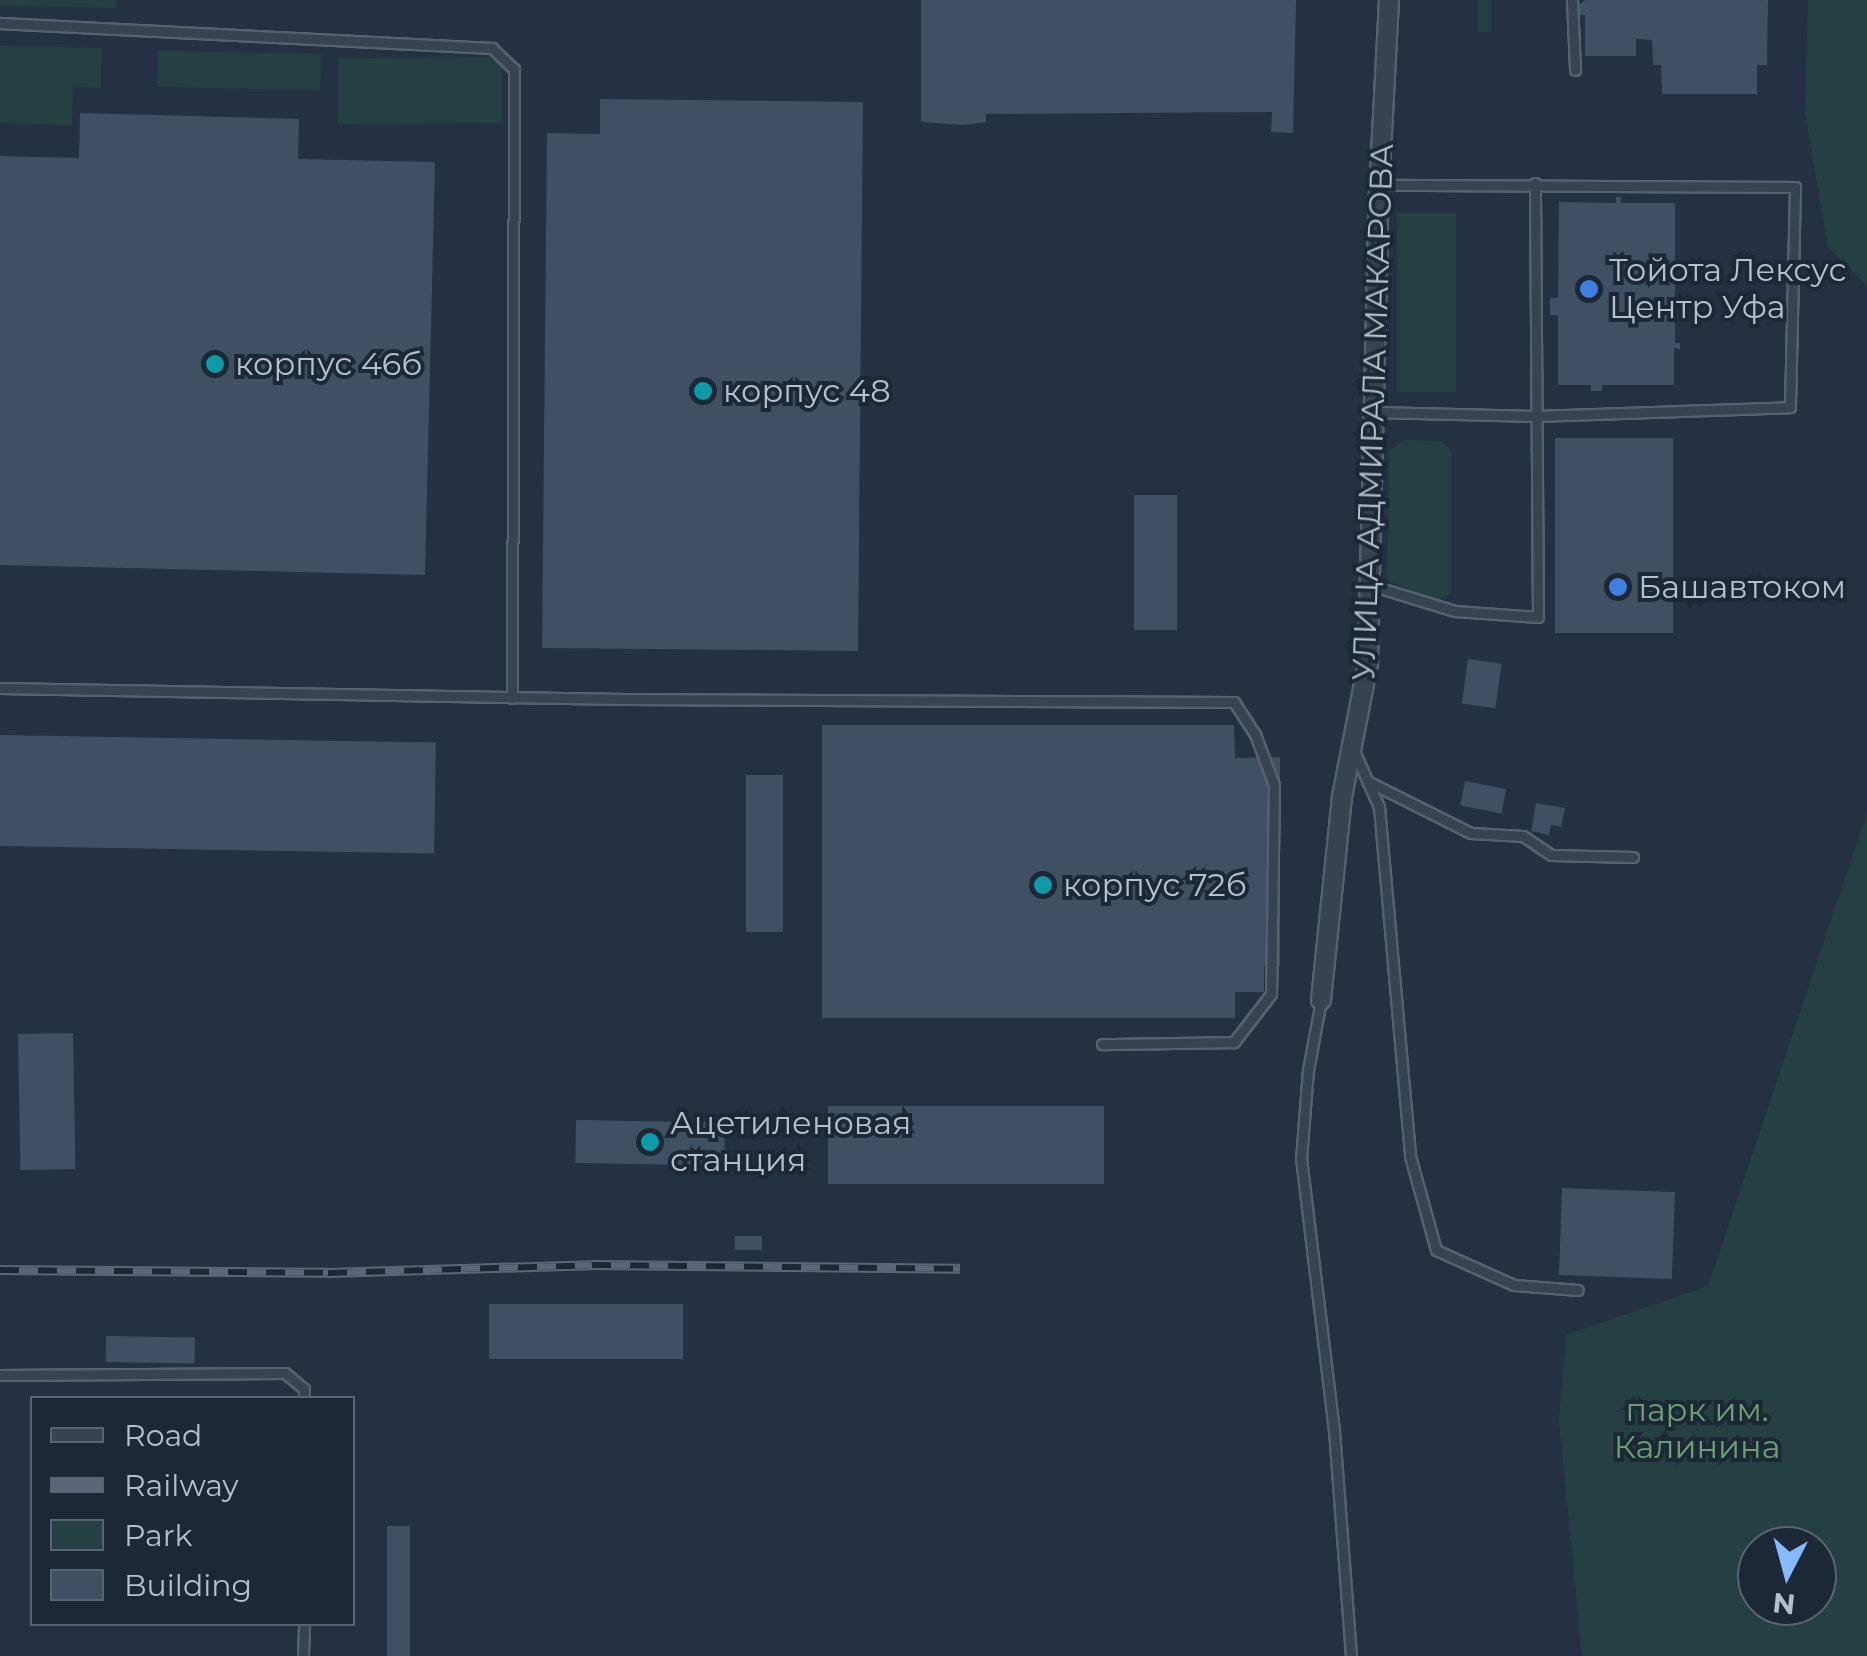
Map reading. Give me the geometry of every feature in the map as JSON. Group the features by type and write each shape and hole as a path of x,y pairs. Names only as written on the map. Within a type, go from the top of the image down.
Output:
{"street":[{"name":"УЛИЦА АДМИРАЛА МАКАРОВА","path":"1321,1000 1342,797 1368,663 1380,186 1389,0"}],"lane":[{"path":"1572,0 1575,70"},
{"path":"0,22 492,48 514,69 512,698"},
{"path":"1372,586 1455,611 1538,617 1535,183"},
{"path":"1375,412 1536,416 1790,408 1796,186 1380,186"},
{"path":"0,688 512,698 1234,702 1255,734 1274,785 1271,994 1234,1042 1102,1044"},
{"path":"1353,748 1379,807 1410,1156 1436,1250 1514,1286 1578,1290"},
{"path":"1367,781 1472,833 1523,836 1551,855 1632,858"},
{"path":"1321,1000 1308,1070 1301,1158 1334,1430 1350,1656"},
{"path":"0,1375 285,1374 304,1389 304,1396"},
{"path":"303,1656 304,1626"}],"green space":[{"path":"0,0 116,0 116,8 0,6"},
{"path":"1478,0 1491,0 1491,32 1478,32"},
{"path":"1808,0 1867,0 1867,286 1828,247 1805,112"},
{"path":"0,46 102,48 101,88 73,87 72,125 0,123"},
{"path":"158,51 321,54 320,90 157,87"},
{"path":"489,57 502,66 502,123 338,124 338,58"},
{"path":"1397,213 1456,213 1456,392 1397,392"},
{"path":"1404,440 1442,441 1451,451 1451,594 1435,601 1389,581 1387,575 1389,451"},
{"name":"парк им. Калинина","path":"1867,814 1867,1656 1582,1656 1559,1421 1566,1335 1708,1286"}],"building":[{"path":"921,0 1296,0 1293,133 1271,132 1272,112 986,114 986,122 964,125 921,122"},
{"path":"1585,0 1768,0 1767,65 1757,65 1757,94 1662,94 1661,65 1653,65 1652,40 1636,39 1636,56 1585,56 1585,15 1580,15 1580,4"},
{"name":"корпус 48","path":"600,99 863,102 858,651 542,648 547,133 600,134"},
{"name":"корпус 46б","path":"80,113 299,119 298,159 435,162 425,575 0,565 0,156 79,158"},
{"path":"1616,197 1621,197 1621,203 1675,203 1675,343 1680,343 1680,349 1674,348 1674,385 1602,385 1602,391 1591,391 1591,385 1558,385 1558,315 1550,315 1550,298 1558,298 1559,202 1616,203"},
{"path":"1555,438 1673,438 1673,633 1555,633"},
{"path":"1134,495 1177,495 1177,630 1134,630"},
{"path":"1468,659 1502,664 1495,708 1462,704"},
{"name":"корпус 72б","path":"822,725 1234,725 1235,758 1280,757 1280,966 1264,966 1264,992 1235,992 1235,1018 822,1018"},
{"path":"0,735 436,743 434,854 0,846"},
{"path":"746,775 783,775 783,932 746,932"},
{"path":"1465,781 1506,789 1501,814 1460,806"},
{"path":"1536,803 1565,808 1561,827 1551,825 1549,835 1531,831"},
{"path":"73,1033 75,1169 20,1170 18,1034"},
{"path":"828,1106 1104,1106 1104,1184 828,1184"},
{"name":"Ацетиленовая станция","path":"576,1120 725,1123 724,1166 575,1163"},
{"path":"1562,1188 1675,1192 1672,1279 1559,1275"},
{"path":"735,1236 762,1236 762,1250 735,1250"},
{"path":"489,1304 683,1304 683,1359 489,1359"},
{"path":"106,1336 195,1338 195,1364 106,1362"},
{"path":"387,1526 410,1526 410,1656 387,1656"}],"railway":[{"path":"0,1270 328,1273 592,1265 960,1269"}],"place":[{"name":"Тойота Лексус Центр Уфа","path":"1589,289"},
{"name":"корпус 46б","path":"215,364"},
{"name":"корпус 48","path":"703,391"},
{"name":"Башавтоком","path":"1618,587"},
{"name":"корпус 72б","path":"1043,885"},
{"name":"Ацетиленовая станция","path":"650,1142"}]}
